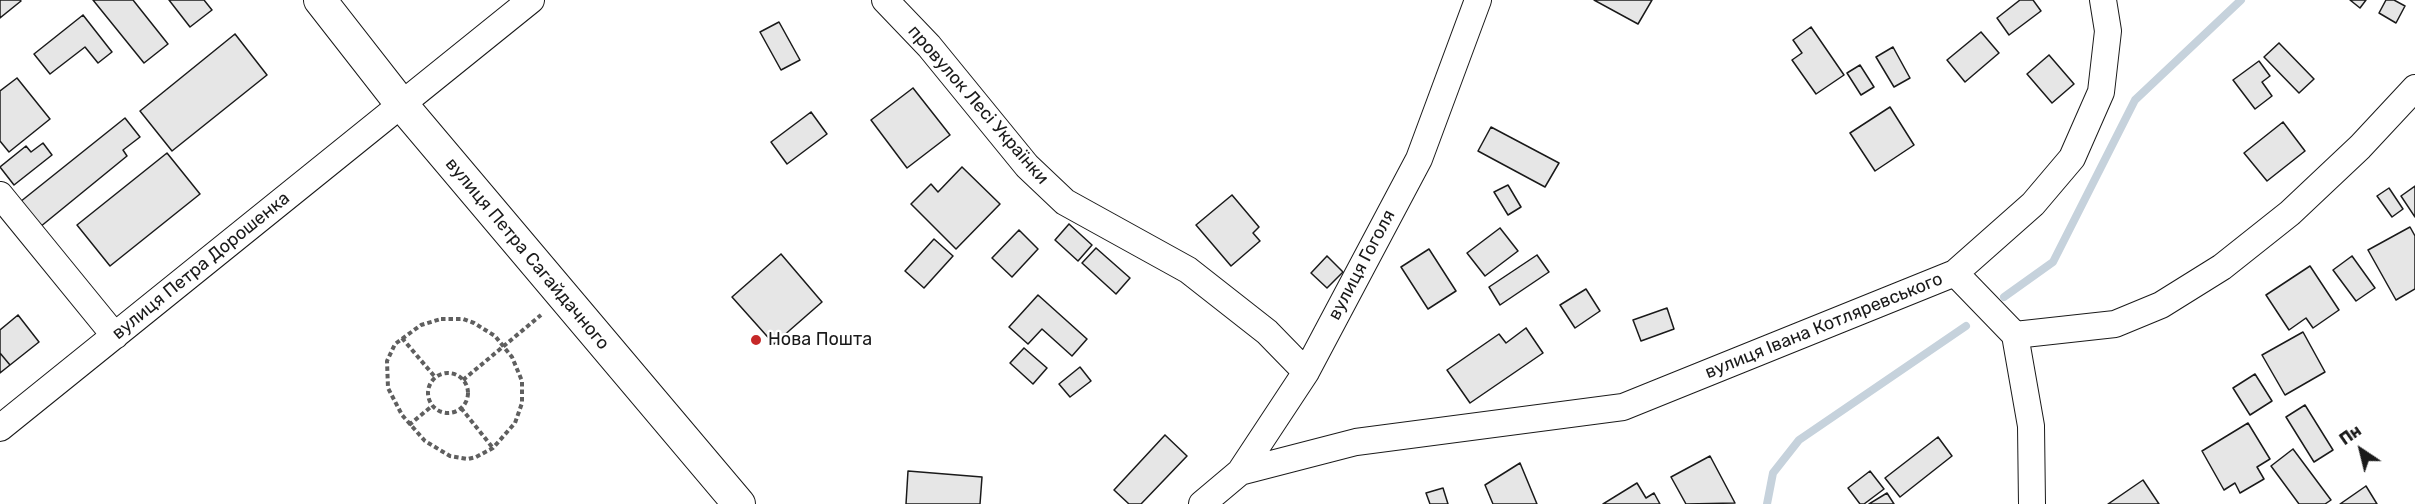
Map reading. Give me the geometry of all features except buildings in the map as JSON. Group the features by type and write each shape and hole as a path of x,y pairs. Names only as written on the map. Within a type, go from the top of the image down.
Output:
{"street":[{"name":"вулиця Петра Сагайдачного","path":"320,0 402,105 739,504"},
{"name":"вулиця Петра Дорошенка","path":"0,428 531,0"},
{"name":"провулок Лесі Українки","path":"885,0 929,46 1027,166 1065,202 1188,270 1267,332 1306,372"},
{"name":"вулиця Гоголя","path":"1202,504 1240,472 1306,372 1419,159 1479,0"},
{"path":"1955,273 2033,204 2072,158 2101,92 2108,31 2103,0"},
{"path":"2032,504 2031,426 2015,335 2115,324 2161,304 2201,280 2222,267 2290,213 2360,147 2415,88"},
{"path":"0,195 115,336"},
{"name":"вулиця Івана Котляревського","path":"1240,472 1356,442 1623,407 1955,273 2015,335"}],"path":[{"path":"463,380 564,297"},
{"path":"441,319 463,319 484,328 504,346 518,369 522,381 522,403 514,423 493,448 476,457 450,456 425,441 409,424 396,406 386,378 390,352 402,338 421,325 441,319"},
{"path":"402,338 435,377"},
{"path":"450,373 463,380 468,394 461,408 446,413 432,406 428,391 435,377 450,373"},
{"path":"409,424 432,406"},
{"path":"461,408 493,448"}],"waterway":[{"path":"2004,297 2053,262 2135,100 2241,0"},
{"path":"1767,504 1773,473 1799,440 1966,326"}],"place":[{"name":"Нова Пошта","path":"756,340"}]}
